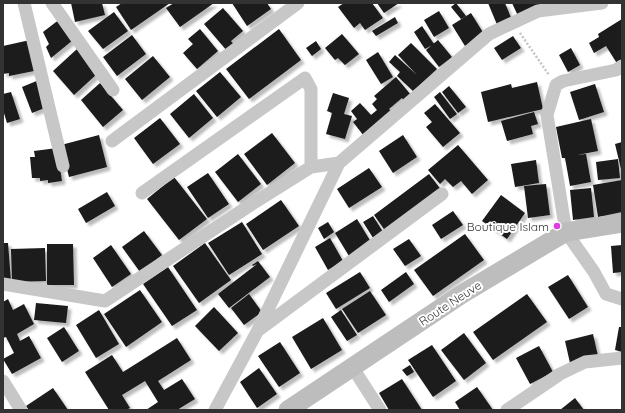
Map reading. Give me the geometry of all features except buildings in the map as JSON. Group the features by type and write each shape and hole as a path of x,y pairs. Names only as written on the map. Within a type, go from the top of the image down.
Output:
{"main road":[{"name":"Route Neuve","path":"288,410 462,294 566,232 622,223"}],"street":[{"path":"24,3 63,166"},
{"path":"52,3 113,90"},
{"path":"112,141 298,3"},
{"path":"215,410 258,330 339,163 489,34 538,11 602,3"},
{"path":"622,66 616,70 563,81 556,85 547,115 566,232 594,272 606,294 622,299"},
{"path":"142,193 305,78 311,89 311,167"},
{"path":"3,284 105,301 311,167 339,163"},
{"path":"258,330 442,194"},
{"path":"507,410 560,374 585,362 622,358"},
{"path":"353,368 380,410"},
{"path":"3,381 21,410"}],"path":[{"path":"513,24 556,85"}],"place":[{"name":"Boutique Islam","path":"557,226"}]}
